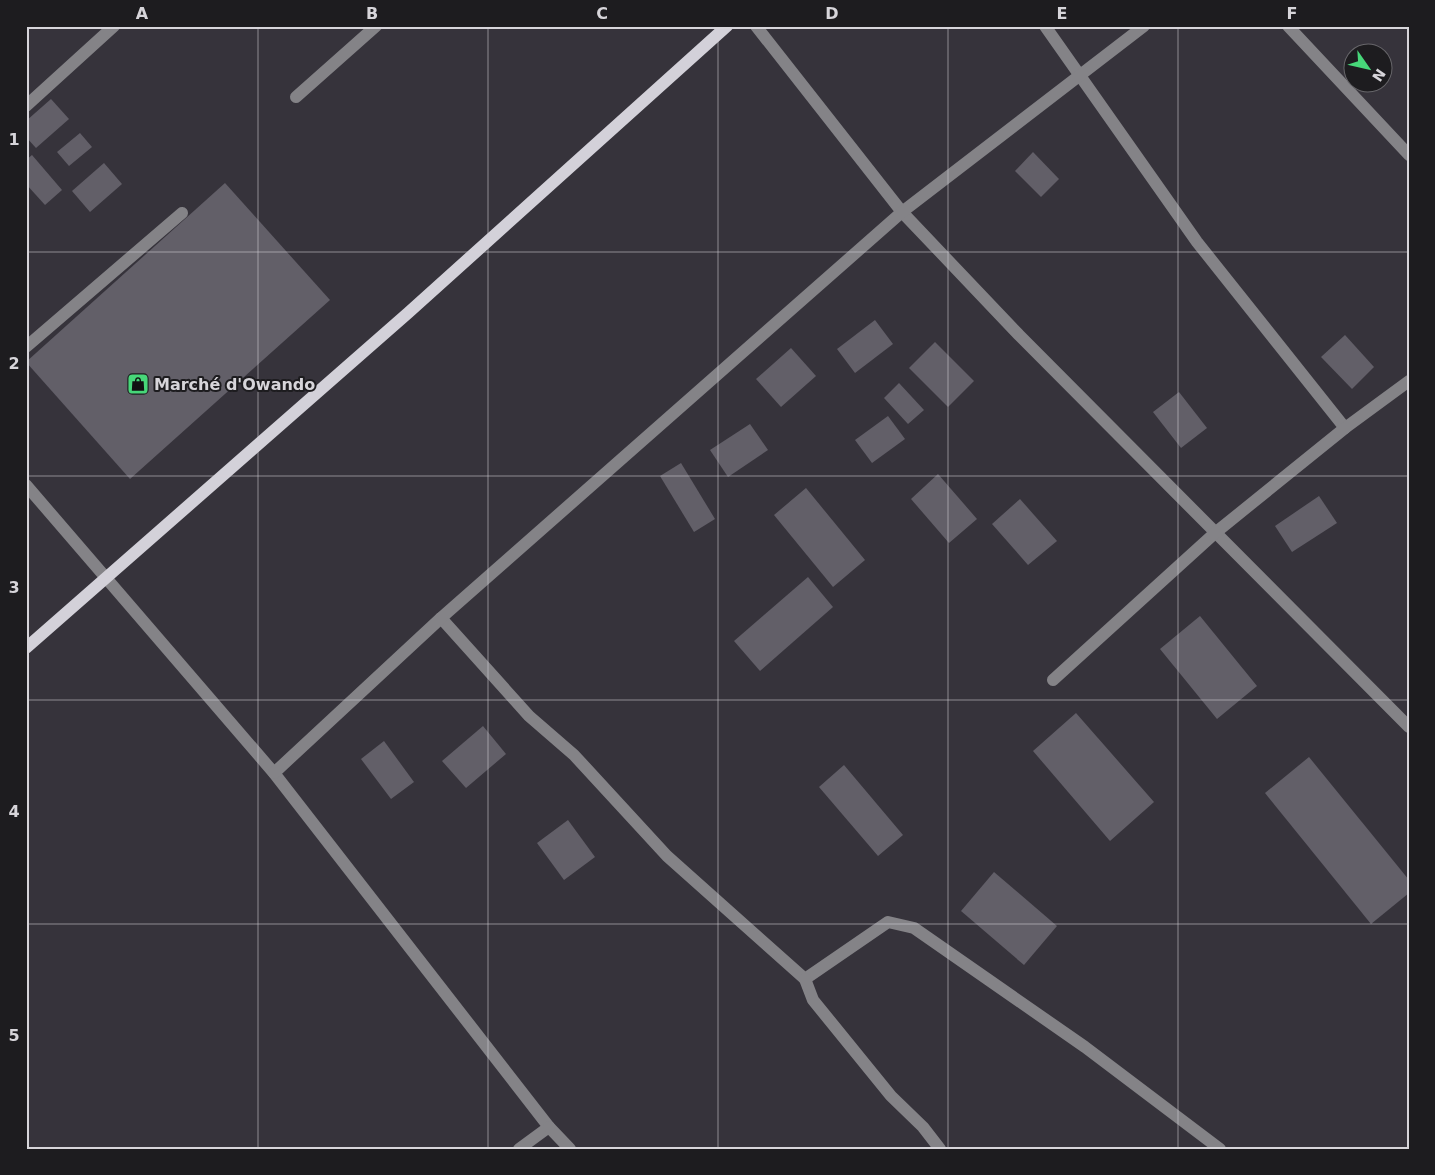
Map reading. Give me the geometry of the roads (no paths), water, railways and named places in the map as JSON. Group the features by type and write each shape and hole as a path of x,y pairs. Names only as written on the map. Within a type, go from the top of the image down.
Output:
{"main road":[{"path":"26,648 408,313 727,26"}],"street":[{"path":"26,106 114,26"},
{"path":"296,97 376,26"},
{"path":"756,26 902,212 1215,533 1409,727"},
{"path":"1045,26 1079,77 1197,242 1345,428"},
{"path":"274,774 441,618 902,212 1144,26"},
{"path":"1288,26 1409,156"},
{"path":"26,347 182,213"},
{"path":"1053,680 1215,533 1345,428 1409,380"},
{"path":"26,485 274,774 549,1127 570,1149"},
{"path":"441,618 529,716 574,755 667,856 805,979 813,1000 891,1096 923,1127 940,1149"},
{"path":"805,979 888,922 914,928 1085,1047 1220,1149"},
{"path":"519,1149 549,1127"}],"place":[{"name":"Marché d'Owando","path":"138,384"}]}
